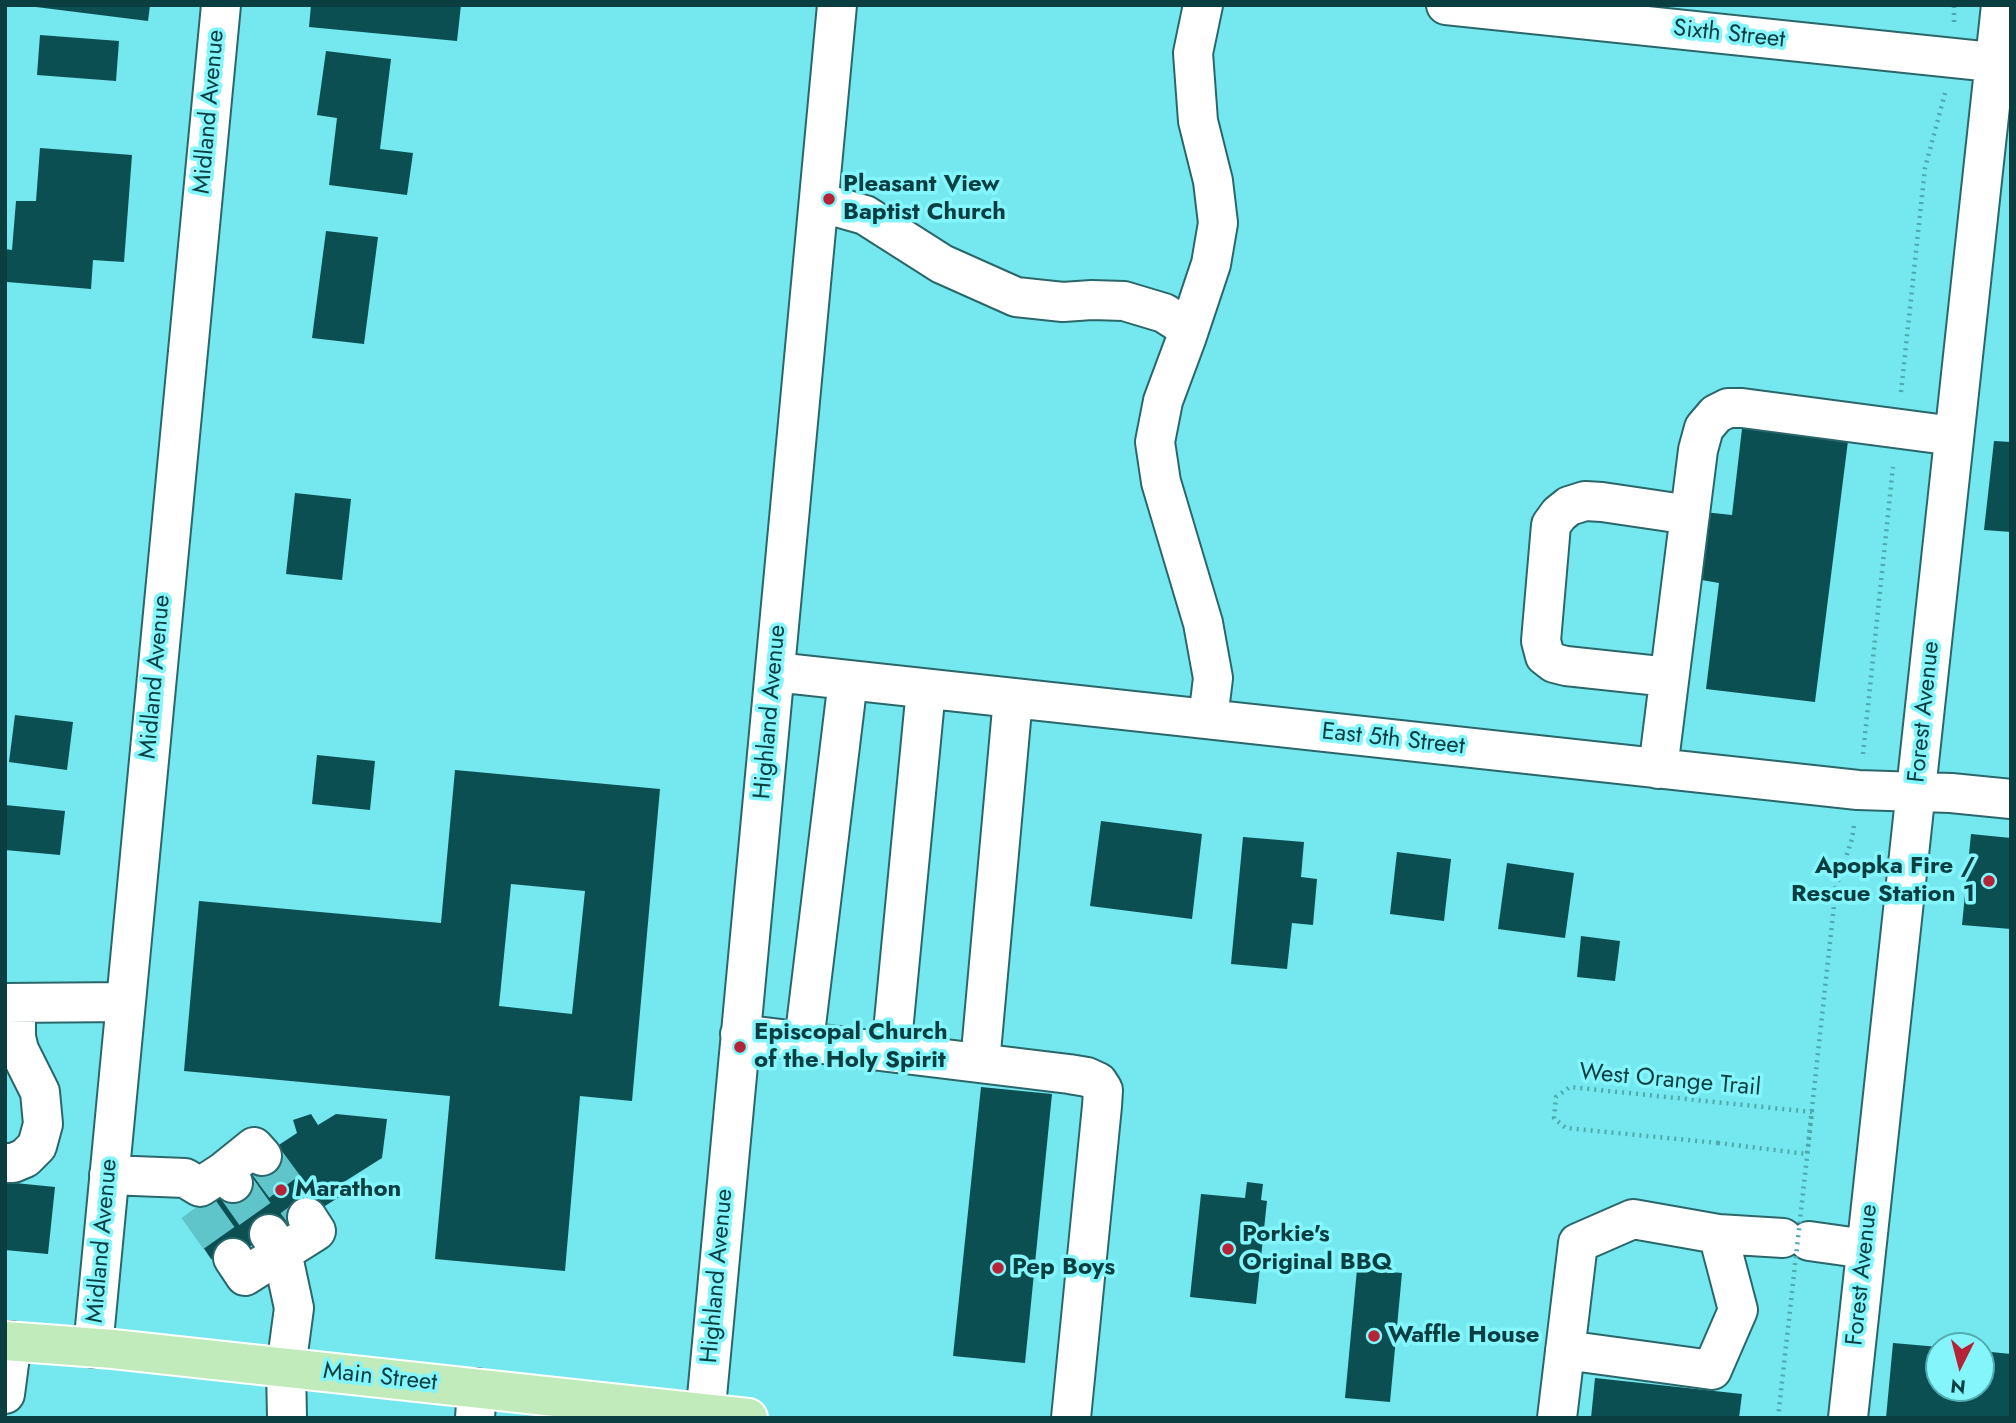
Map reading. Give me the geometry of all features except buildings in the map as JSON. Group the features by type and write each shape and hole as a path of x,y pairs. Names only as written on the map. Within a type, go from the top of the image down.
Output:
{"main road":[{"name":"Main Street","path":"8,1341 286,1368 476,1403 748,1418"}],"street":[{"name":"Midland Avenue","path":"93,1348 221,5"},
{"name":"Highland Avenue","path":"705,1415 837,5"},
{"path":"1203,5 1193,53 1198,121 1213,181 1218,223 1211,264 1163,401 1155,442 1161,482 1206,637 1213,678 1208,719"},
{"name":"Sixth Street","path":"1447,5 2003,63"},
{"name":"Forest Avenue","path":"1848,1418 1954,436 2003,63 2001,5"},
{"path":"819,202 864,215 942,264 1016,297 1063,302 1124,301 1164,313 1189,329"},
{"path":"1658,769 1698,450 1704,428 1716,414 1728,408 1742,408 1954,436"},
{"path":"1669,677 1566,666 1553,663 1545,656 1541,641 1551,525 1569,506 1585,501 1690,515"},
{"name":"East 5th Street","path":"775,672 1858,790 1951,793 2011,799"},
{"path":"804,1042 848,680"},
{"path":"891,1052 926,688"},
{"path":"980,1063 1013,698"},
{"path":"5,1163 25,1158 37,1146 43,1124 40,1092 19,1050 11,1003 126,1002"},
{"path":"740,1034 1087,1077 1098,1082 1103,1090 1071,1418"},
{"path":"109,1175 185,1178 214,1187 254,1147 262,1156"},
{"path":"233,1258 245,1276 276,1243 316,1231 307,1217"},
{"path":"1557,1418 1578,1243 1633,1219 1718,1234 1796,1239 1866,1249"},
{"path":"1565,1350 1712,1370 1738,1310 1718,1234"},
{"path":"276,1243 294,1308 286,1368 287,1418"},
{"path":"5,1394 8,1341"}],"path":[{"path":"1858,790 1925,168 1947,88 1954,5"},
{"name":"West Orange Trail","path":"1778,1418 1812,1112 1570,1087 1556,1097 1554,1118 1566,1128 1807,1154 1836,887 1852,839 1858,790"}],"tunnel":[{"path":"262,1156 307,1217"},
{"path":"233,1183 269,1234"},
{"path":"197,1207 233,1258"}],"place":[{"name":"Pleasant View Baptist Church","path":"829,199"},
{"name":"Apopka Fire / Rescue Station 1","path":"1989,881"},
{"name":"Episcopal Church of the Holy Spirit","path":"740,1047"},
{"name":"Marathon","path":"281,1190"},
{"name":"Porkie's Original BBQ","path":"1228,1249"},
{"name":"Pep Boys","path":"998,1268"},
{"name":"Waffle House","path":"1374,1336"}]}
